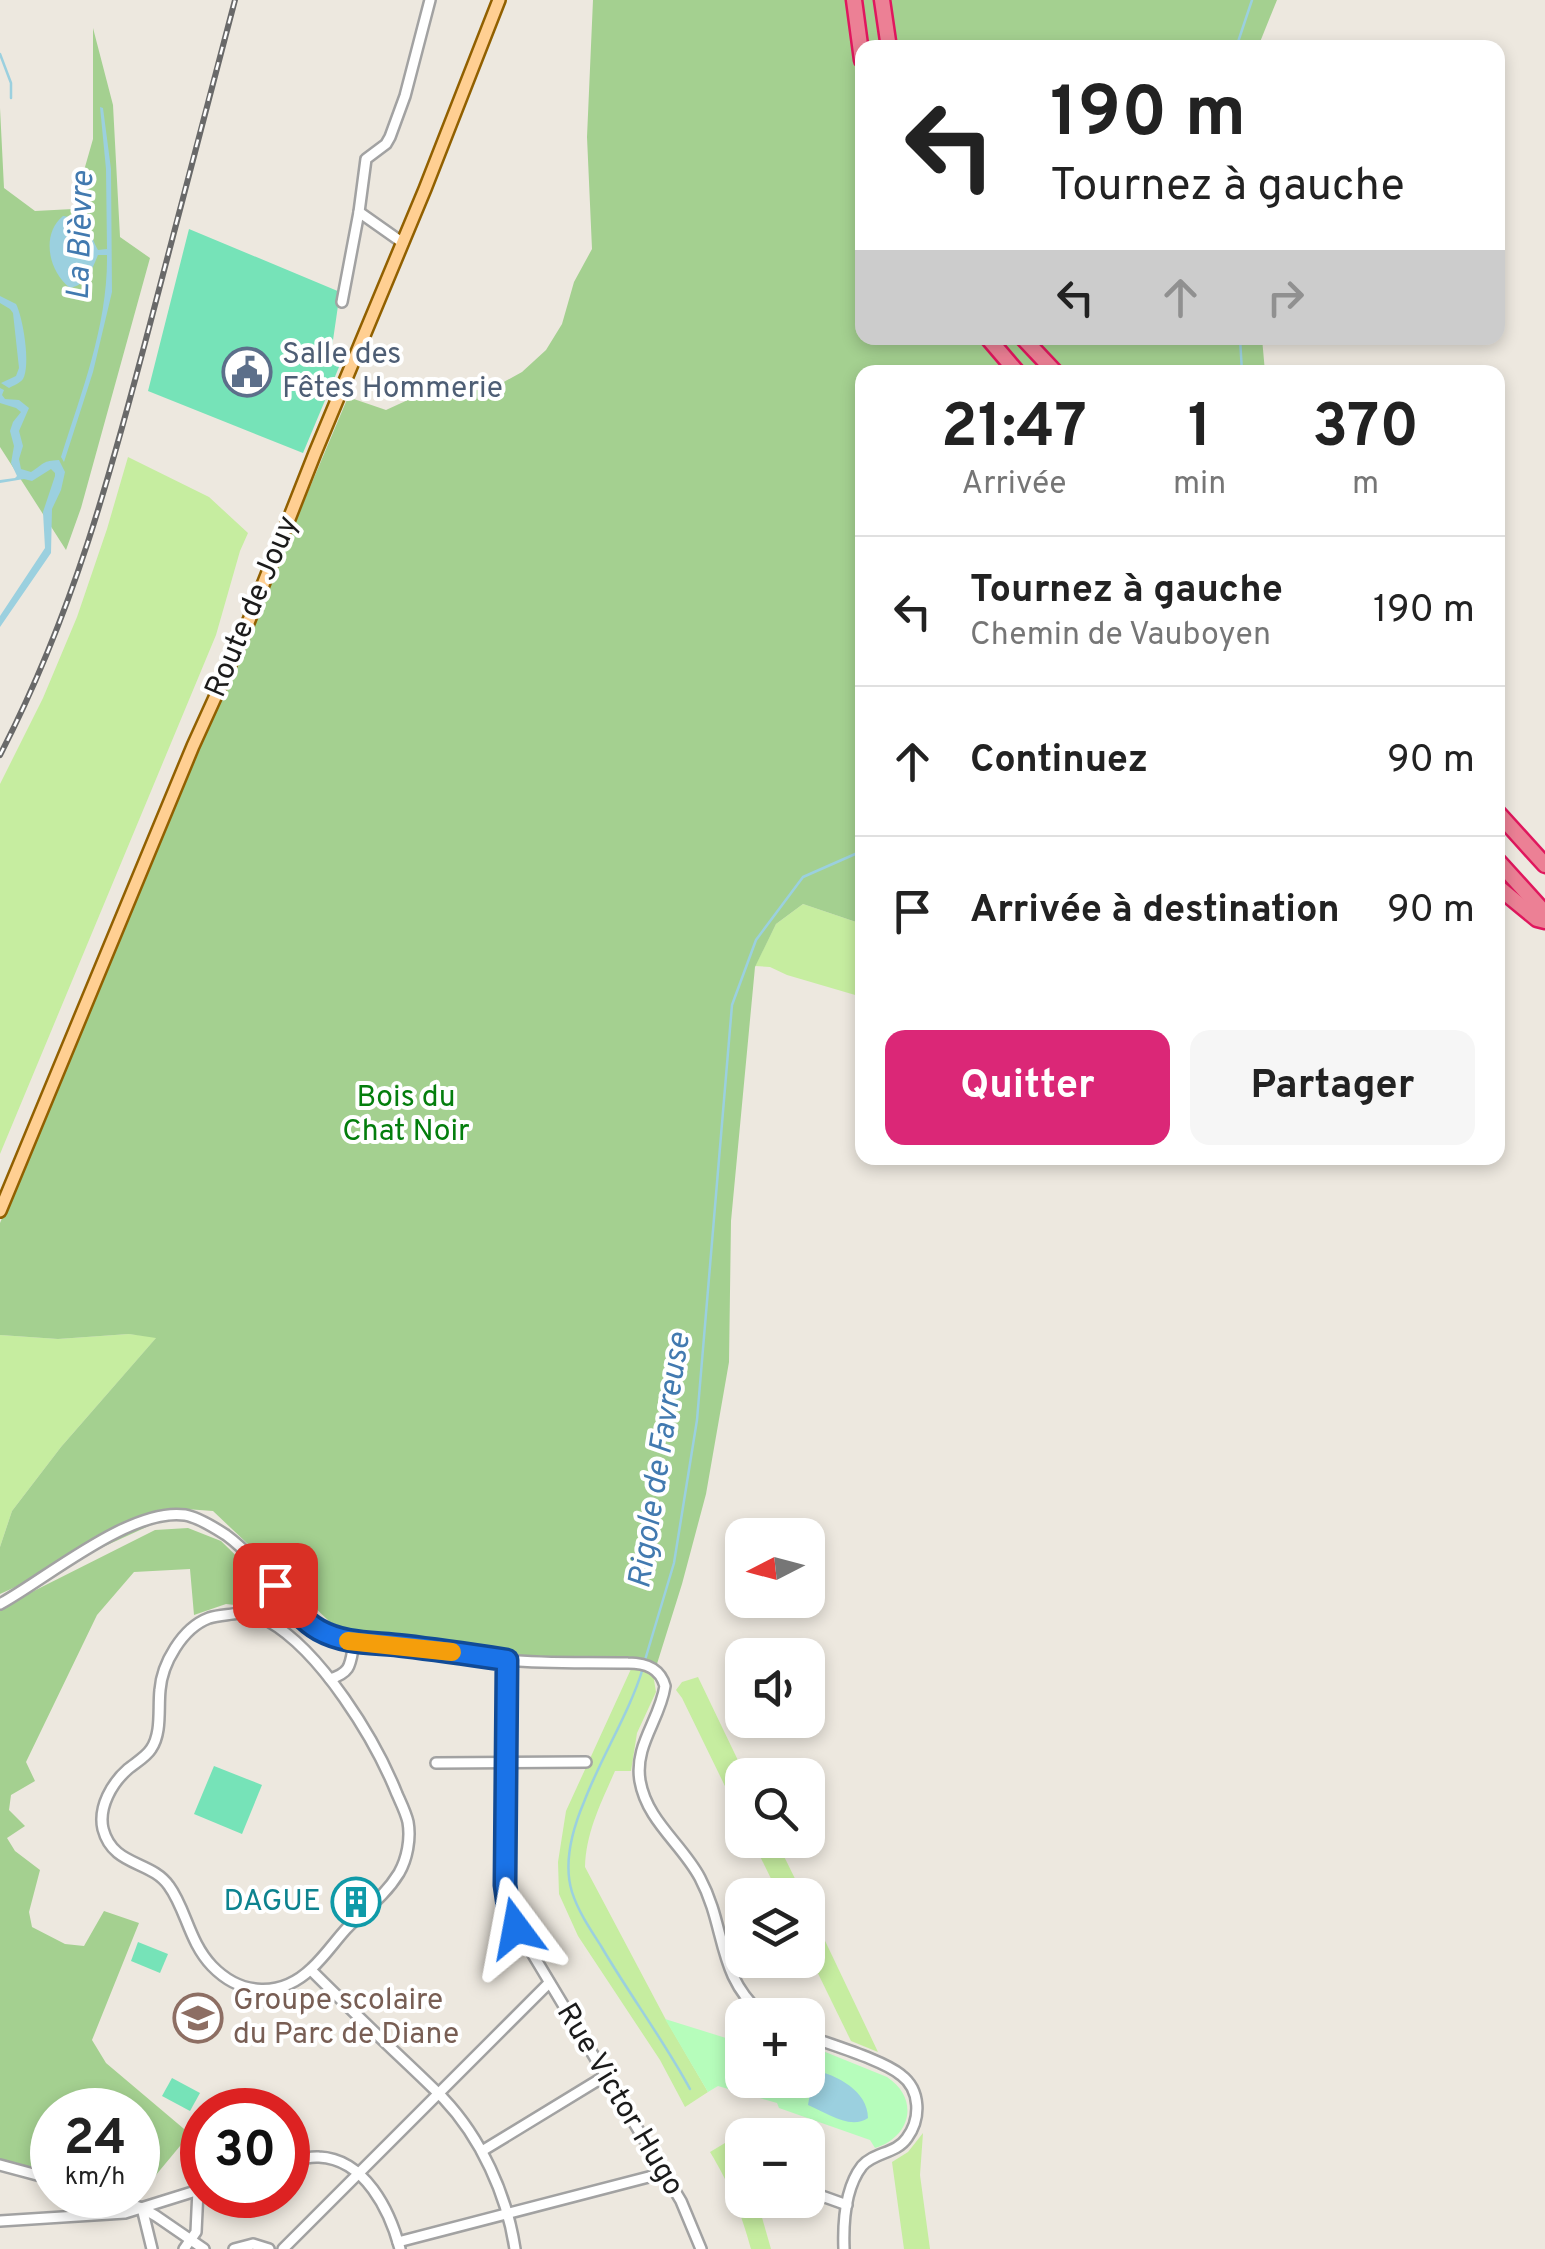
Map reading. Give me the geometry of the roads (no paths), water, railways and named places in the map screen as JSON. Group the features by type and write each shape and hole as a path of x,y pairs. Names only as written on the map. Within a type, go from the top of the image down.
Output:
{"highway":[{"path":"854,0 859,40"},
{"path":"882,0 887,40"},
{"path":"994,345 1010,365"},
{"path":"1029,345 1048,365"},
{"path":"1505,821 1545,865"},
{"path":"1505,869 1545,917 1537,919 1505,893"}],"main road":[{"name":"Route de Jouy","path":"0,1211 193,746 242,638 499,0"}],"street":[{"path":"342,302 366,159 390,137 430,0"},
{"path":"358,212 403,243"},
{"path":"0,1604 96,1544 136,1524 152,1518 187,1515 224,1534 245,1551 316,1629 354,1642 507,1660 648,1666 662,1677 664,1693 641,1750 639,1767 644,1796 658,1822 700,1878 719,1926 730,1971 745,1998"},
{"path":"239,1613 264,1618 281,1629 330,1680 371,1738 408,1820 404,1864 393,1883 311,1970 272,1989 245,1988 231,1982 208,1962 167,1882 116,1852 108,1840 102,1816 105,1801 124,1772 150,1751 160,1713 159,1694 172,1652 200,1622 239,1613"},
{"path":"330,1680 350,1667 354,1642"},
{"name":"Rue Victor Hugo","path":"507,1660 508,1906 516,1928 681,2201 701,2249"},
{"path":"436,1763 586,1762"},
{"path":"311,1970 462,2121 482,2151 507,2214 515,2249"},
{"path":"283,2249 549,1982"},
{"path":"825,2043 900,2073 909,2082 917,2105 908,2137 894,2150 864,2162 858,2171 847,2204 844,2249"},
{"path":"482,2151 605,2076"},
{"path":"310,2159 321,2157 342,2162 359,2174 390,2218 399,2246 664,2174"},
{"path":"0,2164 30,2173"},
{"path":"825,2197 847,2204"},
{"path":"0,2221 30,2218"},
{"path":"144,2218 152,2249"},
{"path":"154,2218 187,2244 204,2249"},
{"path":"187,2244 196,2232 198,2218"},
{"path":"234,2249 253,2244 269,2249"}],"water":[{"name":"La Bièvre","path":"100,107 111,169 112,292 93,372 64,462 61,457 98,332 107,255 98,255 84,280 70,288 52,262 50,242 63,216 72,217 83,223 98,250 107,249"},
{"path":"0,296 16,304 25,342 25,373 21,381 9,388 1,383 16,376 19,368 13,313 0,303"},
{"path":"0,388 5,399 19,400 29,408 19,431 23,446 21,469 31,472 46,462 59,460 65,472 52,509 51,553 0,627 0,616 45,548 43,512 55,473 51,469 32,481 0,483 17,476 11,463 14,446 10,431 21,412 0,403"},
{"path":"825,2074 857,2092 868,2118 846,2121 808,2105 809,2098 825,2098"}],"waterway":[{"name":"Rigole de Favreuse","path":"1239,40 1252,0"},
{"path":"0,54 11,83 11,98"},
{"name":"Rigole de Favreuse","path":"1240,345 1242,365"},
{"name":"Rigole de Favreuse","path":"645,1660 674,1563 697,1420 732,1005 756,940 803,877 855,854"},
{"name":"Rigole de Favreuse","path":"643,1668 576,1823 570,1846 569,1881 585,1920 690,2089"}],"railway":[{"path":"0,755 49,650 104,490 235,0"}],"place":[{"name":"Salle des Fêtes Hommerie","path":"247,372"},
{"name":"DAGUE","path":"356,1902"},
{"name":"Groupe scolaire du Parc de Diane","path":"198,2018"}],"park label":[{"name":"Bois du Chat Noir","path":"406,1115"}]}
